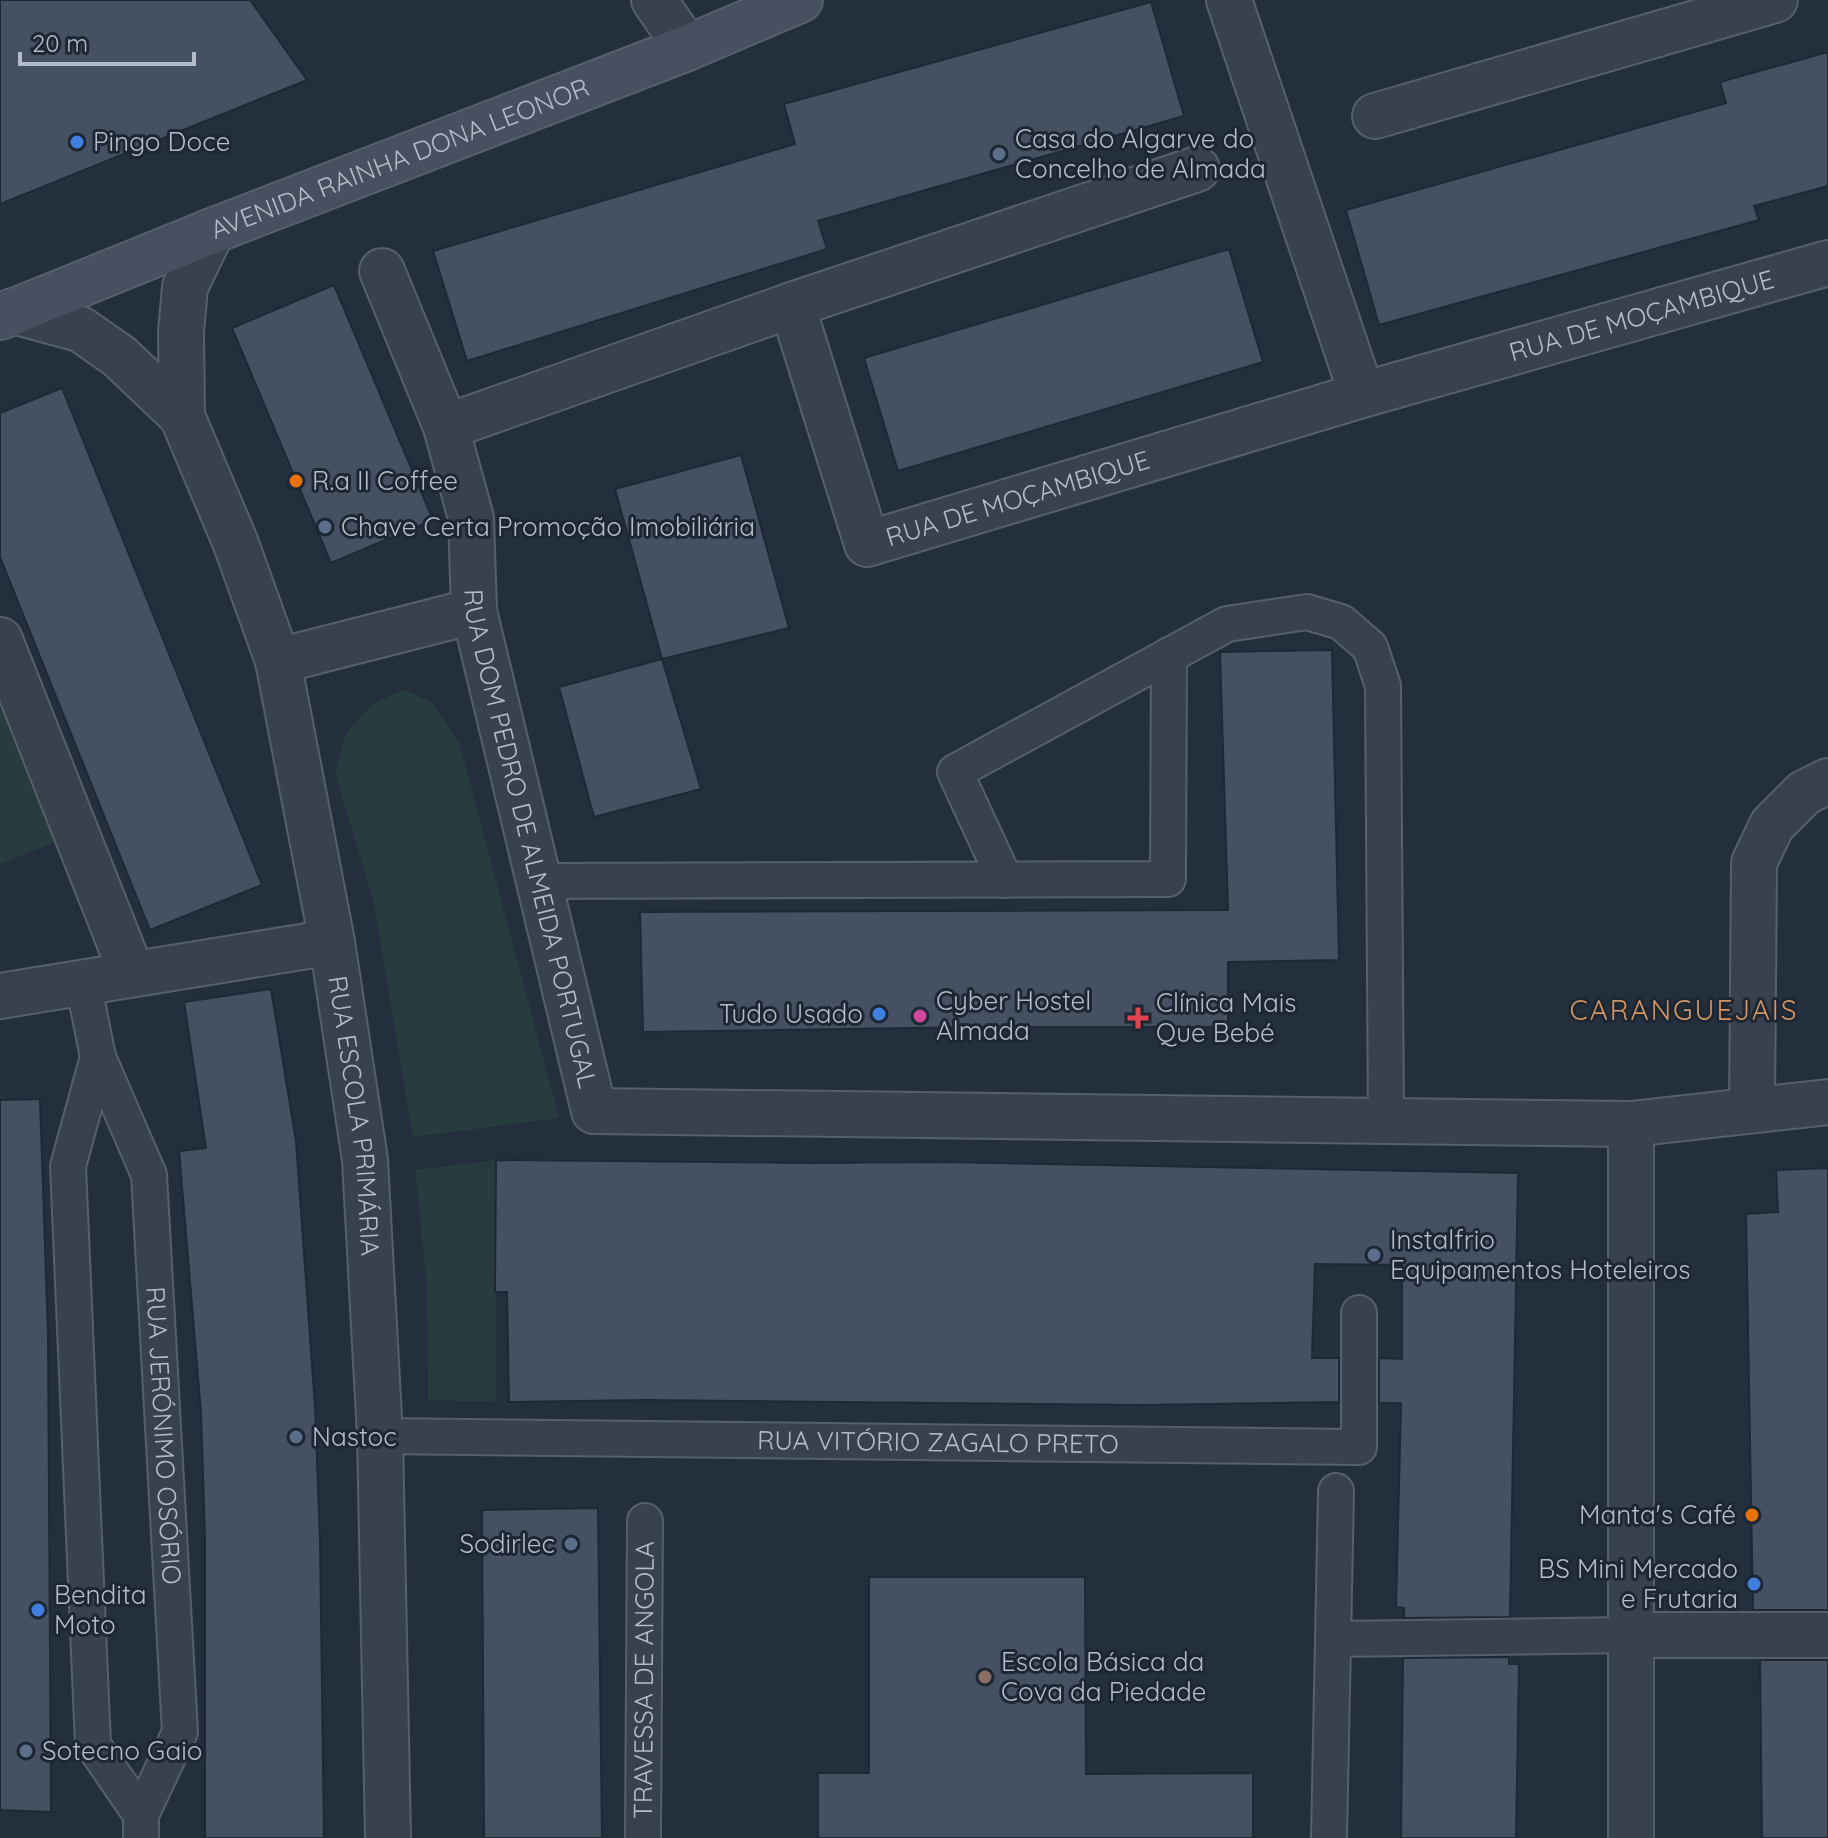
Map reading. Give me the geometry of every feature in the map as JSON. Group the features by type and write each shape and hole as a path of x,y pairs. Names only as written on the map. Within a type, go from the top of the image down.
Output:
{"main road":[{"name":"AVENIDA RAINHA DONA LEONOR","path":"7,314 212,231 687,48 800,0"}],"street":[{"path":"654,0 687,48"},
{"path":"1229,0 1362,395"},
{"path":"1375,116 1775,0"},
{"path":"446,427 792,305 1197,169"},
{"name":"RUA ESCOLA PRIMÁRIA","path":"212,231 185,287 181,332 182,416 236,544 278,661 332,942 365,1160 380,1436 388,1838"},
{"name":"RUA DE MOÇAMBIQUE","path":"792,305 867,544 1362,395 1828,263"},
{"name":"RUA DOM PEDRO DE ALMEIDA PORTUGAL","path":"382,271 446,427 471,518 474,611 594,1111 1631,1124 1828,1102"},
{"name":"RUA ESCOLA PRIMÁRIA","path":"7,314 80,329 119,356 182,416"},
{"path":"278,661 474,611"},
{"path":"0,640 132,974"},
{"path":"1752,1110 1754,863 1772,825 1804,793 1828,781"},
{"path":"0,996 332,942"},
{"path":"1631,1124 1631,1838"},
{"path":"1630,1635 1828,1635"}],"lane":[{"path":"1005,880 955,772 1227,624 1307,612 1341,622 1370,647 1383,686 1386,1121"},
{"path":"541,881 1168,879 1169,655"},
{"name":"RUA JERÓNIMO OSÓRIO","path":"83,982 98,1057 149,1175 180,1732 141,1827"},
{"name":"RUA JERÓNIMO OSÓRIO","path":"98,1057 68,1166 93,1745 141,1827"},
{"name":"RUA VITÓRIO ZAGALO PRETO","path":"380,1436 1359,1447 1359,1313"},
{"path":"1329,1838 1336,1491"},
{"name":"TRAVESSA DE ANGOLA","path":"643,1838 645,1521"},
{"path":"1333,1639 1630,1635"}],"green space":[{"path":"403,690 432,702 460,745 559,1118 413,1137 374,903 335,773 346,733 372,704"},
{"path":"0,704 56,842 0,864"},
{"path":"496,1160 496,1402 428,1400 427,1286 415,1170"}],"building":[{"name":"Pingo Doce","path":"0,0 250,0 307,80 0,204"},
{"path":"1151,2 1184,116 818,221 827,249 467,361 433,251 795,144 784,104"},
{"path":"1828,52 1828,186 1754,206 1759,220 1379,325 1346,210 1726,103 1720,82"},
{"path":"1229,249 1263,362 898,471 864,358"},
{"path":"334,285 433,520 331,563 232,328"},
{"path":"62,388 262,885 150,930 0,557 0,413"},
{"path":"741,455 789,628 662,659 615,489"},
{"path":"1332,650 1339,960 1228,962 1228,1027 643,1032 640,912 1228,910 1220,652"},
{"path":"662,659 701,789 594,817 559,687"},
{"path":"271,989 296,1141 315,1406 324,1838 205,1838 205,1539 201,1413 179,1151 206,1148 184,1002"},
{"path":"40,1099 48,1335 51,1812 0,1810 0,1100"},
{"path":"496,1160 942,1162 1518,1173 1510,1617 1404,1618 1404,1608 1396,1607 1401,1403 1379,1403 1379,1358 1402,1359 1402,1265 1315,1264 1312,1358 1339,1358 1339,1402 1142,1405 646,1400 509,1402 507,1292 495,1292"},
{"path":"1828,1168 1828,1610 1753,1610 1746,1214 1778,1212 1776,1170"},
{"path":"598,1508 602,1838 484,1838 482,1510"},
{"path":"869,1577 1085,1577 1086,1774 1253,1773 1253,1838 818,1838 818,1773 869,1773"},
{"path":"1509,1657 1509,1664 1519,1664 1516,1838 1401,1838 1403,1658"},
{"path":"1760,1660 1828,1660 1828,1838 1762,1838"}],"place":[{"name":"Pingo Doce","path":"77,142"},
{"name":"Casa do Algarve do Concelho de Almada","path":"999,154"},
{"name":"R.a II Coffee","path":"296,481"},
{"name":"Chave Certa Promoção Imobiliária","path":"325,527"},
{"name":"Tudo Usado","path":"879,1014"},
{"name":"Cyber Hostel Almada","path":"920,1016"},
{"name":"Clínica Mais Que Bebé","path":"1138,1018"},
{"name":"Instalfrio Equipamentos Hoteleiros","path":"1374,1255"},
{"name":"Nastoc","path":"296,1437"},
{"name":"Manta's Café","path":"1752,1515"},
{"name":"Sodirlec","path":"571,1544"},
{"name":"BS Mini Mercado e Frutaria","path":"1754,1584"},
{"name":"Bendita Moto","path":"38,1610"},
{"name":"Escola Básica da Cova da Piedade","path":"985,1677"},
{"name":"Sotecno Gaio","path":"26,1751"}],"district":[{"name":"CARANGUEJAIS","path":"1684,1010"}]}
